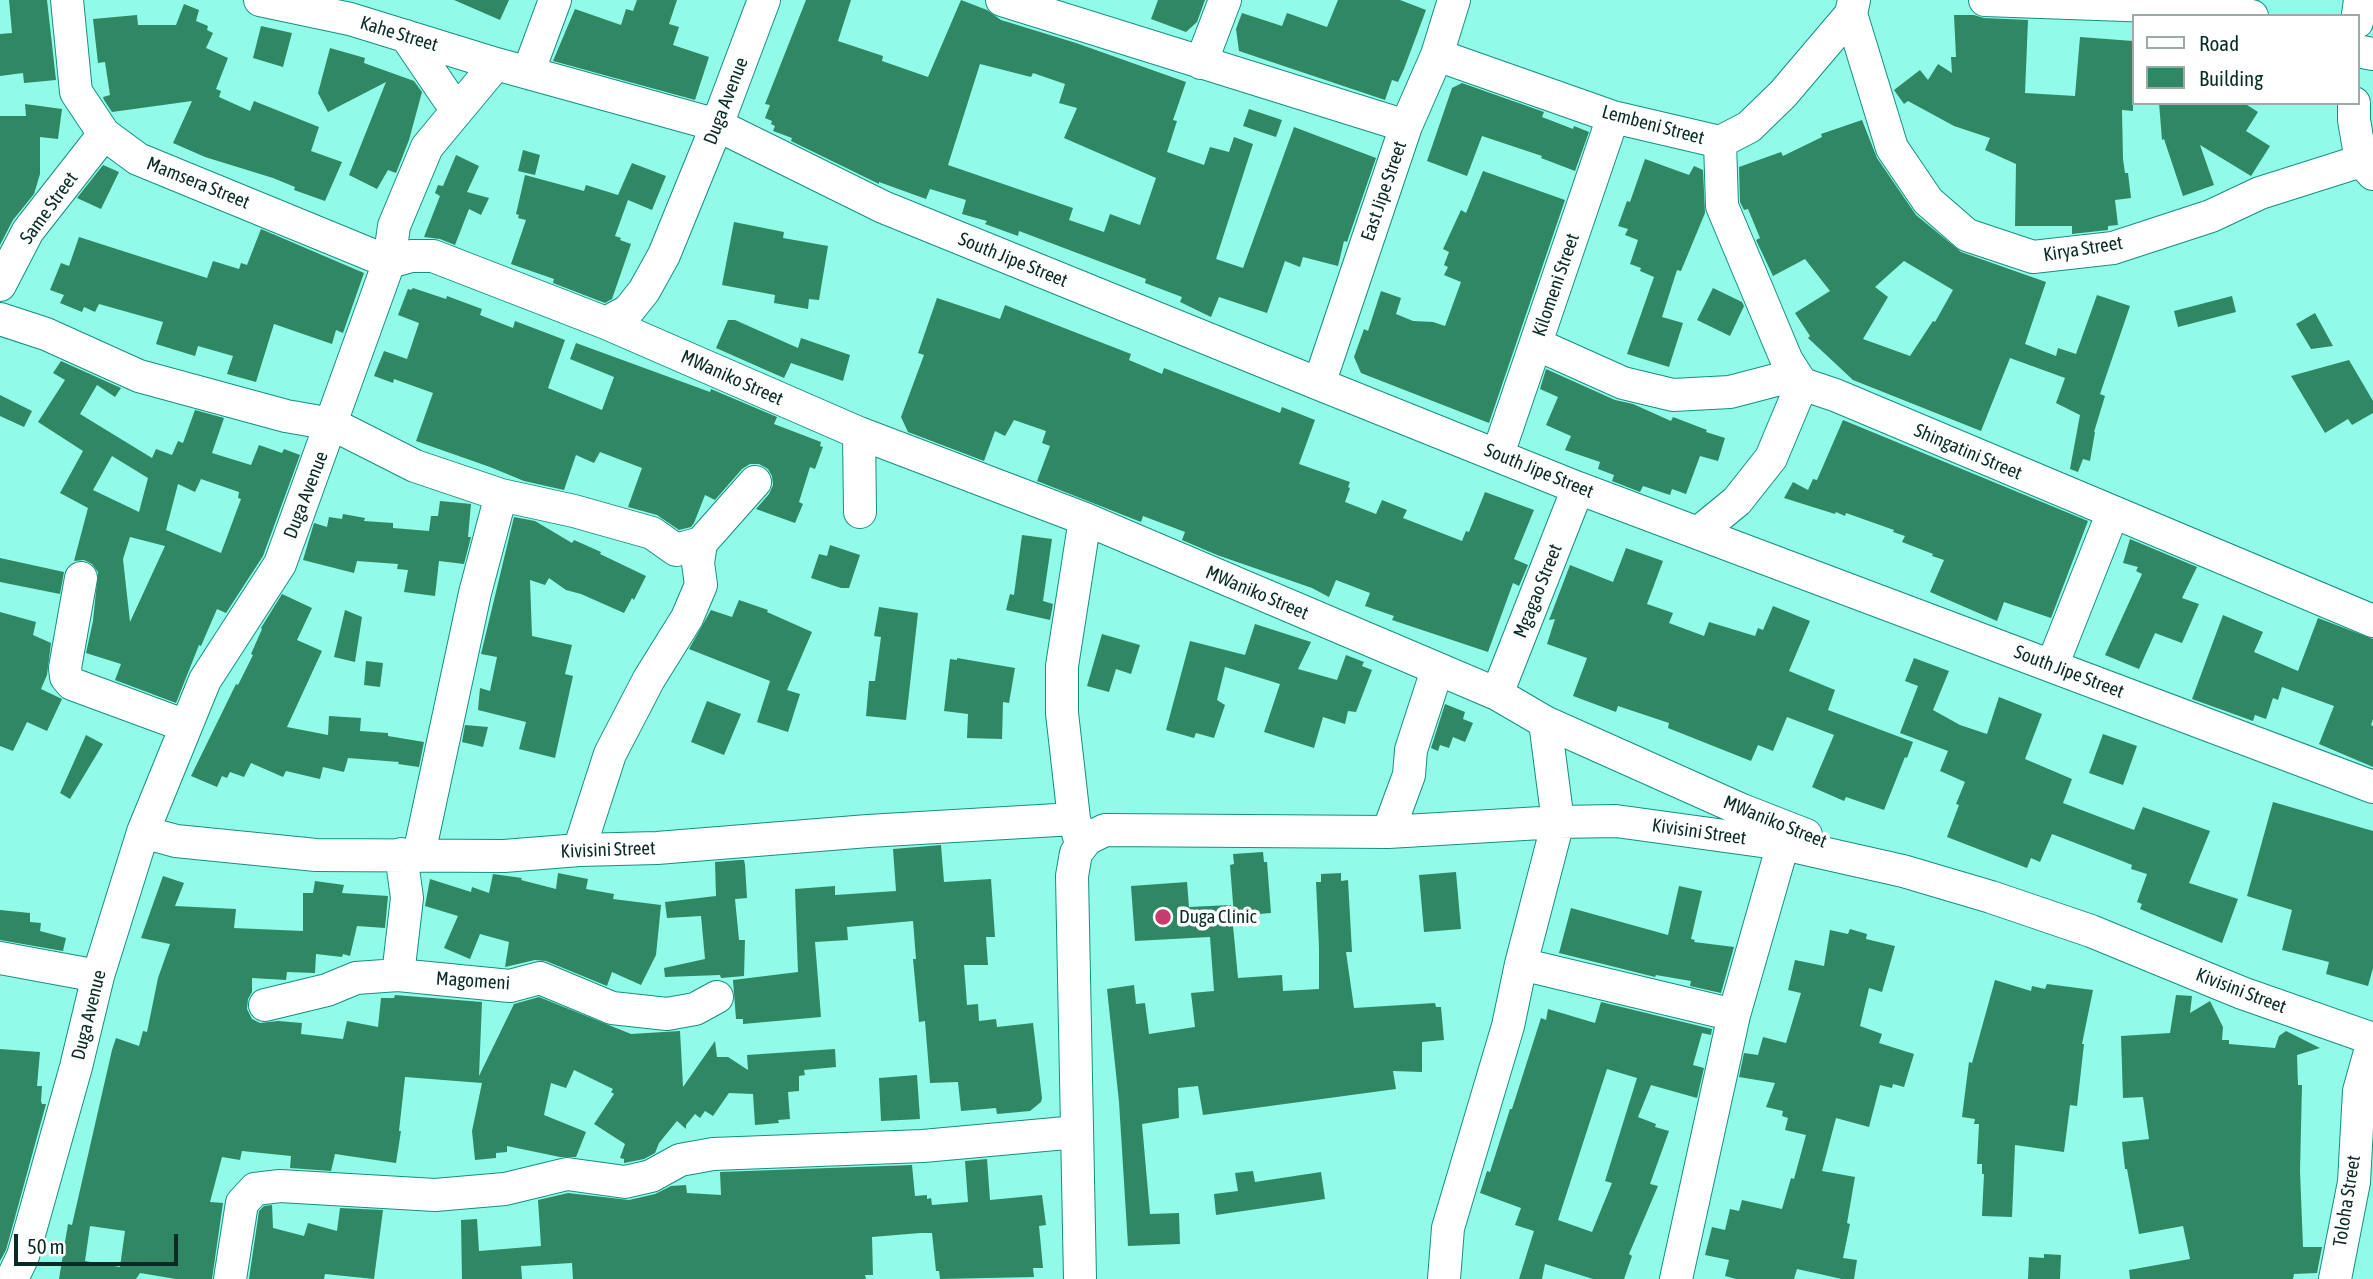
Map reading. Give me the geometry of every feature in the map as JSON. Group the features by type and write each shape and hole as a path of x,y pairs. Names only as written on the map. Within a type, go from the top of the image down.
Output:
{"street":[{"name":"Mamsera Street","path":"67,0 76,92 104,134 138,159 390,262"},
{"name":"Kahe Street","path":"260,0 355,9 406,36 496,64 717,125"},
{"path":"528,73 555,0"},
{"name":"Duga Avenue","path":"606,323 628,311 644,291 664,255 764,0"},
{"path":"1002,0 1406,126"},
{"path":"1201,63 1225,0"},
{"name":"East Jipe Street","path":"1319,384 1406,126 1437,55 1454,0"},
{"path":"1985,0 2181,4 2240,14"},
{"name":"Lembeni Street","path":"1437,55 1613,117 1720,142 1749,127 1783,94 1852,7"},
{"name":"Kirya Street","path":"1852,7 1892,148 1928,201 1967,235 2033,257 2112,248 2211,216 2260,193 2367,168"},
{"path":"406,36 457,111 496,64"},
{"path":"2354,105 2354,120 2367,168"},
{"name":"Duga Avenue","path":"12,1279 23,1256 76,1067 98,976 143,832 205,680 280,564 390,262 394,226 427,147 457,111"},
{"name":"Kilomeni Street","path":"1498,454 1613,117"},
{"name":"South Jipe Street","path":"717,125 883,207 1578,488 2373,787"},
{"name":"Same Street","path":"0,285 28,231 104,134"},
{"path":"1720,142 1722,206 1787,361 1799,380"},
{"path":"390,262 411,256 433,256 606,323"},
{"path":"0,319 46,334 139,376 286,415 332,424 415,466 501,495 574,511 652,533 676,550 701,543 755,482"},
{"name":"MWaniko Street","path":"606,323 859,433 1085,519 1497,694 1545,722 1742,810 1903,871"},
{"path":"1536,344 1623,383 1673,395 1730,391 1799,380"},
{"path":"1698,533 1737,502 1771,458 1799,380"},
{"name":"Shingatini Street","path":"1799,380 2373,621"},
{"path":"859,433 860,512"},
{"name":"Mgagao Street","path":"1497,694 1578,488"},
{"path":"398,975 410,854 501,495"},
{"path":"2052,666 2113,512"},
{"path":"1080,1279 1072,876 1078,832 1062,713 1062,666 1085,519"},
{"path":"579,850 610,754 649,679 687,618 701,585 698,563 701,543"},
{"path":"81,578 65,668 66,677 72,684 186,726"},
{"path":"1388,832 1409,775 1411,750 1437,670"},
{"path":"1444,1279 1448,1228 1508,1026 1521,964 1558,822 1545,722"},
{"name":"Kivisini Street","path":"143,832 176,841 316,855 504,856 657,848 868,831 1078,832 1087,839 1105,830 1123,829 1388,832 1616,821 1783,844 1903,871 2091,931 2242,993 2373,1040"},
{"path":"1675,1279 1734,1015 1783,844"},
{"path":"0,958 98,976"},
{"path":"1521,964 1734,1015"},
{"name":"Magomeni","path":"265,1005 327,990 356,978 398,975 510,986 540,978 612,1008 667,1014 695,1009 717,997"},
{"name":"Toloha Street","path":"2335,1279 2354,1182 2359,1091 2373,1040"},
{"path":"230,1279 242,1203 255,1189 280,1186 435,1195 505,1189 567,1174 625,1182 651,1176 680,1160 713,1154 923,1146 1077,1132"}],"building":[{"path":"9,0 47,0 56,80 24,83 23,73 0,76 0,34 12,33"},
{"path":"454,0 509,0 500,20"},
{"path":"637,0 677,0 669,24 679,27 673,45 709,57 695,100 553,61 575,9 621,25 626,9 633,11"},
{"path":"806,0 851,0 838,41 883,56 882,61 928,77 961,0 987,10 1001,20 1186,82 1173,120 1177,121 1167,152 1204,165 1210,147 1229,152 1234,137 1253,144 1216,259 1243,268 1294,127 1376,158 1347,242 1344,241 1338,266 1303,257 1300,267 1285,261 1267,313 1219,297 1211,317 1180,302 1182,297 1145,283 1146,279 1019,231 1018,236 985,224 987,221 962,214 966,200 930,189 926,199 879,184 791,141 792,138 773,131 775,126 771,124 772,121 765,118 770,105 765,104","holes":["980,64 1031,77 1033,73 1065,84 1059,103 1077,108 1064,138 1156,178 1140,225 1110,214 1104,232 1069,220 1073,208 948,165"]},
{"path":"1158,0 1205,0 1197,22 1186,32 1151,19"},
{"path":"1338,0 1400,0 1426,10 1404,69 1398,82 1392,80 1385,100 1239,51 1236,29 1242,13 1282,26 1287,13 1327,27"},
{"path":"184,4 199,10 196,21 208,26 207,30 213,33 206,48 228,58 216,89 221,91 219,97 250,111 254,101 319,127 311,151 342,162 325,201 294,190 295,187 273,178 205,157 173,143 192,101 112,112 103,97 110,95 105,62 98,63 93,19 137,15 138,25 176,25"},
{"path":"1954,15 2028,20 2025,93 2075,96 2080,37 2132,41 2133,111 2122,110 2123,159 2131,198 2115,200 2118,225 2108,226 2108,230 2072,234 2072,226 2015,226 2016,164 1985,150 1990,138 1954,126 1908,101 1904,104 1894,90 1920,70 1928,80 1938,64 1952,73 1951,57 1956,57"},
{"path":"261,26 292,33 283,67 253,58"},
{"path":"330,48 365,58 364,63 414,81 422,92 409,140 396,173 388,170 377,189 349,175 386,82 328,112 318,93"},
{"path":"1462,83 1544,112 1542,117 1573,129 1574,126 1589,132 1575,171 1541,158 1542,156 1482,136 1467,176 1427,161 1452,88"},
{"path":"25,104 62,109 58,139 40,137 40,174 34,194 13,220 0,245 0,116 26,116"},
{"path":"2159,105 2247,105 2258,112 2246,131 2270,146 2251,176 2200,145 2214,185 2183,196 2164,139 2162,140"},
{"path":"1249,109 1282,120 1276,137 1243,126"},
{"path":"1862,120 1877,158 1916,215 1961,252 2046,282 2025,344 2056,356 2058,348 2076,354 2097,295 2130,306 2100,394 2105,396 2094,432 2090,461 2083,459 2078,472 2070,469 2080,415 2056,403 2065,378 2010,358 1981,431 1853,380 1808,338 1810,336 1795,313 1830,291 1805,259 1773,276 1756,240 1760,238 1748,209 1744,210 1740,202 1739,167 1781,152 1783,156 1822,137 1821,134","holes":["1904,261 1953,290 1935,322 1933,321 1910,356 1863,339 1888,297 1875,287"]},
{"path":"523,150 540,155 535,175 518,171"},
{"path":"456,155 479,166 467,192 489,198 481,215 469,209 455,245 424,237 440,196 435,193 438,185 443,186"},
{"path":"1645,159 1689,175 1694,166 1703,170 1705,213 1681,271 1677,270 1662,317 1683,323 1669,367 1627,354 1654,277 1630,264 1638,240 1625,235 1628,229 1618,226 1627,201 1630,202"},
{"path":"632,163 666,176 652,210 628,200 615,236 631,244 612,299 605,303 553,283 554,279 511,264 526,220 518,218 519,215 516,214 525,175 584,191 586,185 618,195"},
{"path":"103,165 119,172 101,209 77,198"},
{"path":"1483,171 1565,200 1489,423 1361,373 1354,357 1364,329 1368,331 1381,291 1401,298 1396,314 1413,321 1445,326 1461,282 1444,275 1448,267 1444,265 1449,252 1443,249 1461,210 1466,213"},
{"path":"734,222 784,232 783,238 828,246 819,300 809,299 808,309 774,303 775,295 722,285"},
{"path":"261,229 364,273 343,333 336,330 332,344 274,324 256,382 227,374 233,356 198,346 195,356 156,344 163,322 99,304 95,312 84,307 82,312 60,303 64,295 50,290 61,263 69,266 79,237 207,278 213,261 239,269 241,263 247,265"},
{"path":"413,288 446,299 447,296 482,309 480,315 513,328 515,321 565,340 548,388 602,410 614,377 570,359 576,343 710,392 711,389 777,417 774,424 821,442 820,446 823,447 815,469 810,467 799,502 803,504 795,523 756,509 773,485 768,469 759,464 750,464 742,469 715,500 705,495 694,523 691,527 679,530 657,515 628,507 642,468 600,452 594,463 576,455 564,490 524,481 416,441 433,393 394,379 393,383 374,376 384,351 407,359 419,323 398,315 408,289"},
{"path":"1713,288 1742,302 1744,306 1730,336 1697,320"},
{"path":"2232,296 2236,312 2178,327 2174,311"},
{"path":"937,298 1000,319 1005,305 1131,354 1129,360 1162,374 1164,368 1280,413 1282,407 1315,420 1299,464 1350,482 1345,502 1376,514 1382,500 1407,510 1403,518 1462,541 1466,531 1469,532 1485,492 1534,510 1514,559 1528,565 1519,586 1513,583 1488,652 1392,620 1394,616 1365,606 1370,593 1336,580 1329,597 1312,588 1182,540 1185,532 1143,516 1141,522 1037,481 1050,446 1042,443 1046,431 1014,420 1005,436 995,431 984,461 908,432 901,417 924,355 918,353"},
{"path":"2315,313 2333,346 2311,349 2296,324"},
{"path":"728,320 735,320 798,348 801,338 850,355 843,381 791,363 784,378 716,348"},
{"path":"2349,360 2373,401 2373,413 2352,425 2348,419 2325,433 2291,376"},
{"path":"61,361 121,388 115,397 97,385 80,414 152,458 156,449 172,455 178,441 183,443 195,410 224,418 212,453 251,465 259,445 282,453 284,449 300,455 263,556 226,613 217,609 201,646 199,645 176,703 115,680 121,664 86,653 93,621 98,572 92,564 84,560 74,561 88,508 60,493 83,451 38,422 65,380 53,373","holes":["112,456 148,478 139,512 93,490","201,479 239,492 238,498 241,499 221,553 166,530 178,484 195,492","130,537 165,546 130,622 123,559"]},
{"path":"1546,369 1615,400 1633,404 1671,421 1673,417 1725,438 1718,461 1700,456 1686,494 1672,489 1670,495 1643,486 1640,492 1612,481 1614,475 1598,469 1600,462 1565,450 1571,436 1546,425 1558,397 1540,389"},
{"path":"0,395 32,411 24,427 0,416"},
{"path":"1843,420 2088,521 2051,618 2004,602 1997,621 1930,592 1944,560 1902,542 1905,536 1893,532 1894,530 1846,513 1845,516 1836,512 1835,514 1784,498 1793,482 1808,490 1813,479 1817,480"},
{"path":"440,501 471,504 468,537 471,537 464,564 439,561 435,596 404,592 408,570 397,569 398,564 357,561 354,573 303,560 314,523 327,527 329,517 342,519 343,514 365,518 364,521 393,523 393,528 429,531 431,516 438,516"},
{"path":"514,517 535,521 572,543 574,540 601,552 600,554 646,576 624,613 566,590 549,578 545,585 530,580 532,636 572,645 565,674 573,676 555,758 519,749 526,722 478,710 480,688 490,691 497,657 481,654"},
{"path":"1022,535 1052,539 1043,601 1053,604 1050,620 1006,610 1010,594 1014,595"},
{"path":"2130,539 2197,567 2182,598 2199,604 2182,643 2155,633 2139,669 2105,655 2142,574 2136,571 2138,567 2123,563"},
{"path":"830,545 860,555 849,588 811,578 819,554 827,556"},
{"path":"1626,548 1663,561 1647,604 1673,613 1669,623 1704,636 1709,622 1755,636 1758,628 1763,630 1773,606 1810,621 1789,671 1835,690 1828,710 1913,742 1884,810 1846,797 1844,801 1812,787 1834,735 1787,717 1773,751 1758,745 1751,761 1668,728 1669,723 1618,706 1616,712 1573,696 1587,658 1547,644 1555,619 1549,620 1570,565 1613,582"},
{"path":"0,558 64,572 60,594 0,582"},
{"path":"282,594 312,608 297,640 322,651 287,727 328,735 329,716 361,718 360,731 388,733 388,736 424,742 419,767 398,764 399,762 348,758 344,772 323,767 320,779 286,771 283,777 251,763 244,777 230,772 227,778 222,776 217,787 191,776 253,655 251,654 261,628"},
{"path":"739,600 768,610 767,612 812,632 787,690 800,694 788,732 757,722 770,681 689,649 711,610 732,617"},
{"path":"879,607 918,613 906,720 866,716 869,681 875,681 881,637 874,636"},
{"path":"345,610 362,617 355,662 334,657"},
{"path":"0,612 36,622 33,635 51,643 47,675 41,689 62,699 47,731 27,722 13,751 0,746"},
{"path":"2223,615 2263,632 2254,652 2298,671 2318,618 2373,639 2373,767 2319,744 2334,706 2282,687 2278,700 2273,698 2266,719 2255,715 2253,721 2192,699"},
{"path":"1255,624 1311,642 1298,669 1337,680 1346,655 1364,662 1362,666 1372,670 1356,712 1348,711 1345,724 1323,717 1314,748 1264,732 1280,684 1225,667 1217,700 1225,705 1214,738 1196,733 1194,738 1166,730 1190,641 1245,655"},
{"path":"1102,634 1140,645 1131,674 1116,669 1109,692 1087,686"},
{"path":"1914,658 1949,671 1933,710 1960,725 1987,734 1999,697 2042,714 2025,759 2072,779 2063,803 2134,830 2143,807 2210,831 2189,883 2238,899 2222,943 2140,909 2142,904 2137,902 2147,874 2131,869 2132,865 2117,859 2052,834 2040,862 2031,858 2027,868 1947,837 1965,782 1940,771 1948,751 1900,733 1918,686 1905,681"},
{"path":"950,659 1015,668 1009,703 1003,702 1002,739 967,738 968,714 944,711"},
{"path":"366,661 383,663 380,687 364,685"},
{"path":"707,701 741,714 724,755 691,742"},
{"path":"1445,704 1465,712 1463,719 1473,723 1465,742 1453,737 1449,748 1440,745 1438,751 1431,748"},
{"path":"465,725 488,727 483,747 462,742"},
{"path":"2103,734 2137,746 2123,785 2089,773"},
{"path":"86,735 103,744 70,799 60,793"},
{"path":"2273,802 2373,831 2373,968 2368,986 2326,974 2329,962 2282,950 2292,910 2247,896"},
{"path":"941,845 944,882 991,879 995,937 986,937 988,965 964,965 967,1005 978,1004 979,1021 996,1019 997,1027 1033,1023 1042,1098 1030,1111 997,1114 996,1108 961,1111 958,1082 930,1083 925,1021 919,1022 913,959 916,959 913,921 847,927 848,940 815,942 821,1017 743,1024 743,1019 736,1019 733,980 798,972 795,889 835,886 835,895 896,891 893,849"},
{"path":"1263,852 1264,862 1267,862 1271,913 1234,916 1230,865 1234,864 1233,854"},
{"path":"744,860 747,898 735,899 739,940 745,940 744,976 665,977 664,968 705,959 701,916 667,918 665,902 716,896 715,862"},
{"path":"1456,872 1461,929 1424,932 1419,875"},
{"path":"558,873 588,879 586,889 614,894 613,899 661,905 656,955 641,985 612,972 607,986 546,961 535,960 505,967 509,942 480,934 470,959 444,948 458,916 425,906 430,879 471,892 472,887 489,893 493,874 522,878 521,880 556,889"},
{"path":"1341,873 1341,881 1348,880 1352,952 1346,952 1354,1008 1435,1003 1436,1007 1441,1007 1444,1040 1422,1042 1422,1072 1393,1071 1396,1089 1203,1115 1198,1086 1178,1088 1179,1118 1142,1124 1150,1214 1179,1213 1180,1244 1128,1246 1119,1102 1107,989 1134,985 1136,1004 1145,1003 1149,1034 1195,1027 1191,993 1214,991 1210,937 1135,941 1131,886 1187,882 1189,907 1231,905 1238,978 1282,975 1283,991 1319,989 1316,882 1321,882 1321,874"},
{"path":"163,876 184,883 175,906 236,909 234,928 303,931 303,893 313,893 315,881 344,885 342,893 388,896 385,928 357,926 350,956 316,954 315,973 287,972 286,980 252,978 252,992 247,1009 252,1019 260,1023 302,1023 301,1034 343,1039 347,1021 378,1027 381,998 394,998 395,995 482,1002 479,1076 514,1004 539,997 631,1034 680,1031 683,1087 715,1041 717,1057 728,1057 748,1070 747,1055 835,1049 836,1067 804,1070 805,1075 799,1076 799,1091 788,1092 790,1119 755,1125 753,1094 729,1093 713,1116 705,1111 700,1118 695,1114 686,1129 677,1121 659,1143 655,1153 644,1159 624,1163 624,1159 620,1158 625,1144 594,1124 614,1094 611,1092 613,1089 574,1070 566,1088 551,1083 544,1115 586,1132 576,1157 560,1157 507,1146 507,1152 496,1153 496,1158 475,1160 472,1131 482,1083 405,1077 396,1163 335,1154 331,1171 290,1168 291,1156 242,1151 240,1160 222,1157 210,1202 223,1203 212,1279 176,1279 140,1273 136,1279 59,1279 68,1224 72,1225 112,1050 116,1038 139,1046 143,1031 147,1032 158,978 170,944 141,938","holes":["90,1226 125,1231 120,1267 85,1261"]},
{"path":"1679,886 1702,891 1691,939 1695,940 1694,942 1734,947 1721,993 1690,986 1691,981 1655,977 1559,953 1571,908 1668,935"},
{"path":"0,910 30,913 30,922 41,923 40,931 66,938 63,951 0,940"},
{"path":"1850,929 1867,934 1866,939 1895,946 1882,992 1869,988 1860,1026 1882,1034 1879,1043 1914,1054 1904,1087 1880,1085 1869,1127 1836,1118 1822,1171 1855,1177 1843,1258 1857,1260 1854,1279 1797,1269 1794,1279 1736,1279 1725,1276 1729,1260 1705,1255 1712,1227 1725,1230 1730,1209 1739,1211 1742,1200 1782,1209 1791,1178 1794,1179 1806,1135 1785,1130 1788,1118 1782,1116 1783,1111 1766,1107 1775,1083 1739,1077 1744,1053 1758,1055 1763,1037 1786,1043 1801,993 1788,990 1795,960 1824,966 1830,930 1848,934"},
{"path":"1995,980 2031,991 2032,986 2045,989 2047,984 2093,990 2082,1044 2077,1106 2070,1105 2064,1152 2015,1145 2012,1217 1982,1216 1984,1174 1982,1164 1977,1164 1979,1124 1974,1124 1975,1119 1962,1117 1969,1062 1972,1063"},
{"path":"2176,995 2192,996 2190,1013 2210,1001 2223,1027 2222,1040 2229,1040 2229,1044 2275,1048 2279,1036 2286,1031 2320,1048 2297,1055 2298,1085 2302,1085 2300,1171 2303,1247 2322,1247 2317,1273 2294,1274 2293,1279 2130,1279 2129,1270 2190,1259 2183,1226 2139,1234 2122,1142 2149,1139 2143,1097 2123,1098 2121,1036 2170,1033"},
{"path":"1601,1002 1712,1029 1711,1035 1702,1033 1693,1065 1704,1068 1697,1098 1651,1085 1638,1117 1656,1124 1655,1127 1669,1131 1650,1184 1658,1186 1629,1254 1632,1256 1624,1279 1593,1279 1545,1264 1542,1279 1519,1279 1534,1231 1515,1225 1521,1208 1480,1193 1512,1109 1541,1018 1546,1020 1548,1009 1595,1023","holes":["1607,1069 1637,1078 1605,1181 1612,1183 1592,1232 1558,1220"]},
{"path":"0,1049 40,1052 37,1086 42,1086 41,1101 46,1104 6,1250 0,1261"},
{"path":"917,1075 920,1119 881,1121 879,1078"},
{"path":"987,1159 990,1200 1042,1195 1046,1225 1039,1226 1043,1268 1033,1268 1034,1277 940,1279 939,1271 936,1271 932,1233 920,1233 872,1237 873,1275 865,1275 866,1279 573,1279 572,1263 521,1266 522,1279 462,1279 461,1220 477,1219 479,1251 541,1246 538,1200 568,1193 629,1200 655,1194 671,1186 686,1185 687,1193 721,1195 720,1172 912,1165 915,1196 927,1195 927,1199 931,1198 932,1205 968,1202 965,1161"},
{"path":"1253,1171 1255,1182 1321,1172 1325,1199 1216,1215 1214,1194 1238,1191 1235,1173"},
{"path":"272,1205 273,1228 304,1236 308,1223 337,1231 340,1208 383,1210 374,1279 325,1274 324,1279 249,1279 259,1211 264,1206"},
{"path":"2044,1254 2061,1255 2060,1279 2028,1279 2029,1257 2044,1258"}],"place":[{"name":"Duga Clinic","path":"1163,917"}]}
